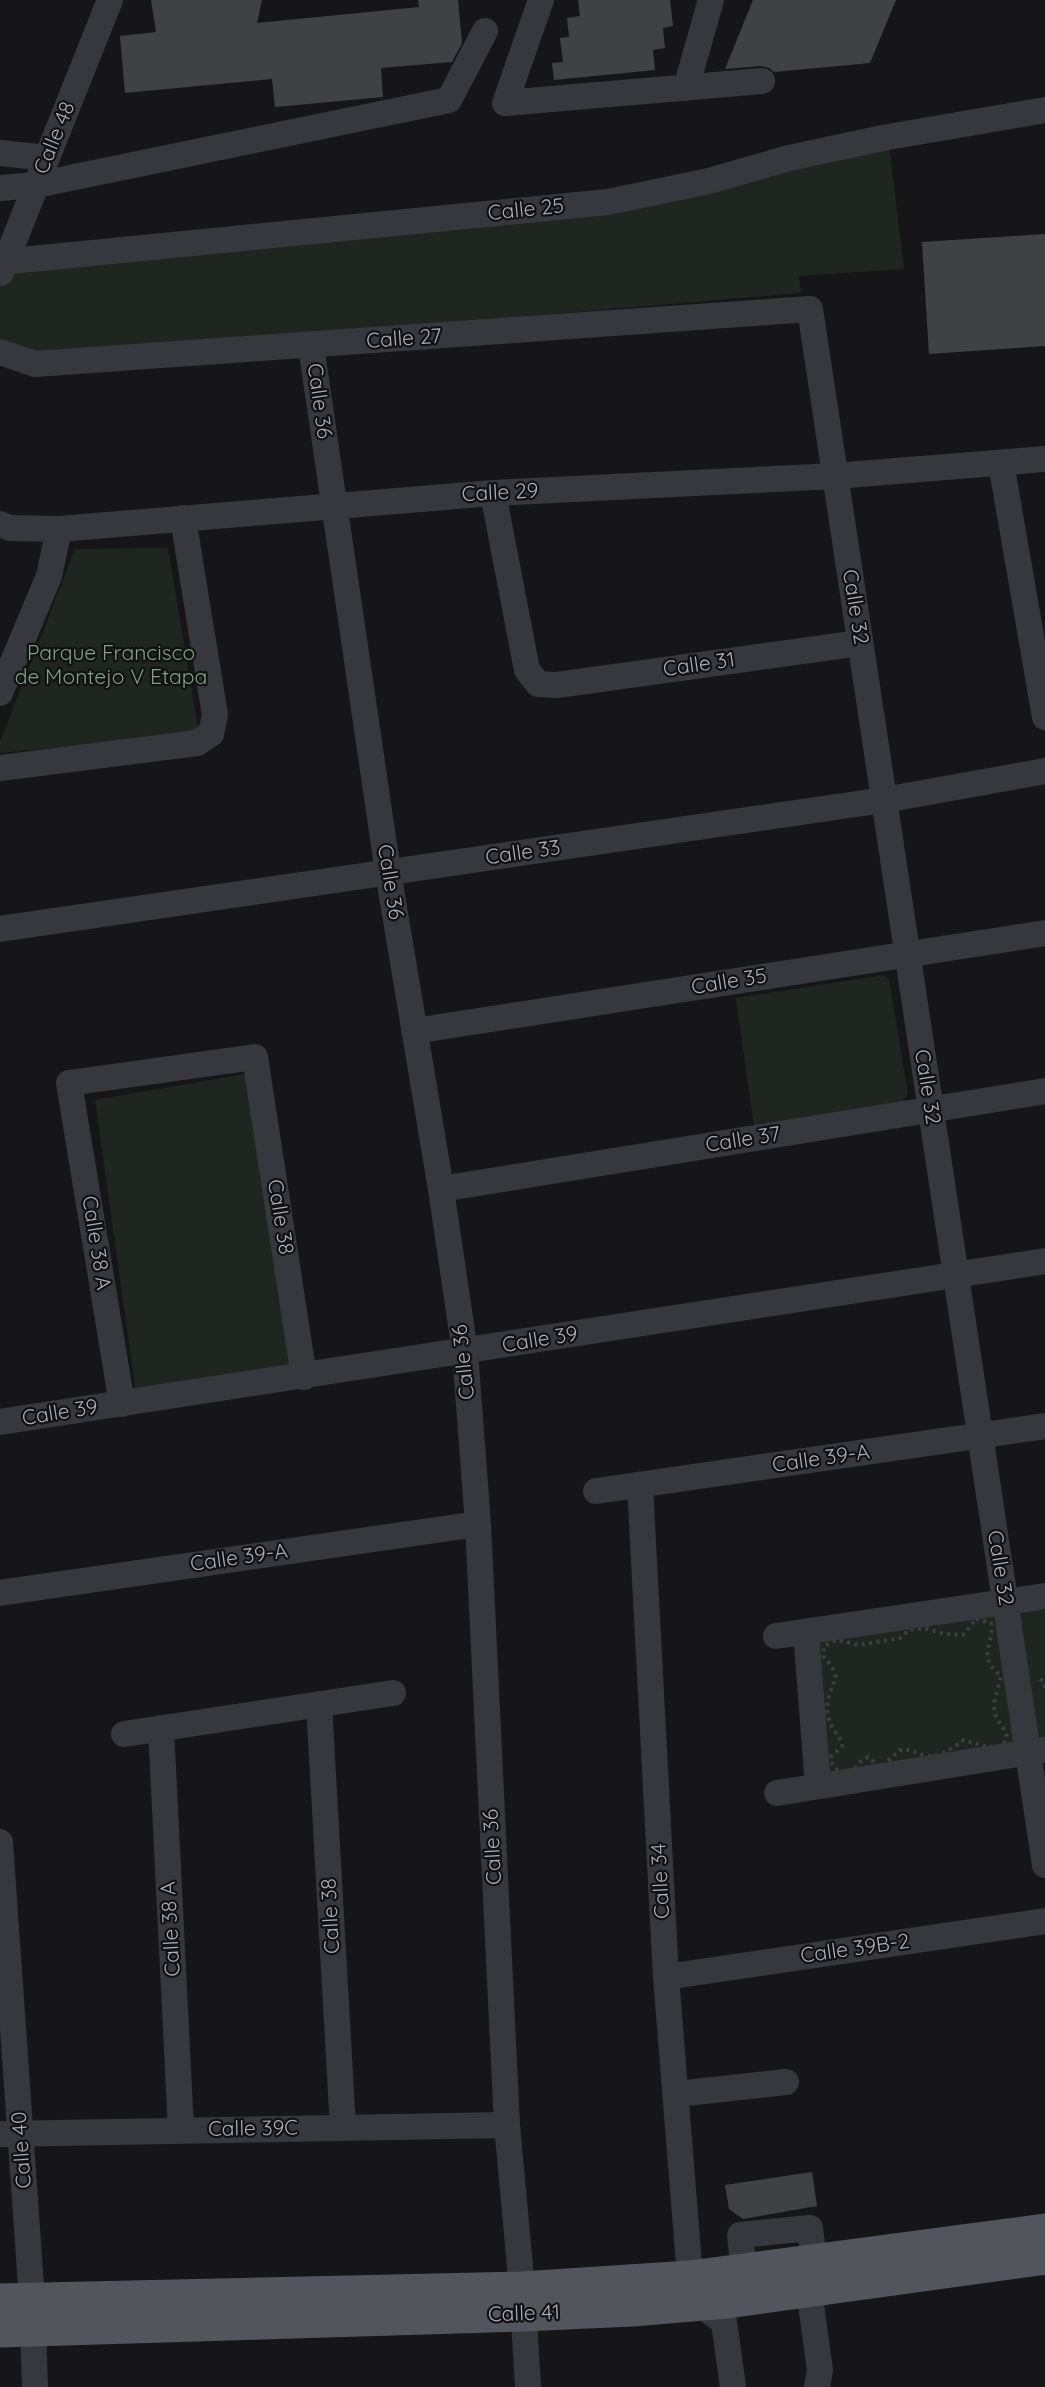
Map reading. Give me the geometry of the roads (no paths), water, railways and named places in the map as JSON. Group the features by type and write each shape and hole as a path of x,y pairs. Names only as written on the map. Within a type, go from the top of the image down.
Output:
{"main road":[{"name":"Calle 41","path":"695,2291 744,2270 811,2276 1045,2230"},
{"name":"Calle 41","path":"0,2331 21,2310 522,2302 695,2291 811,2276 1045,2258"}],"street":[{"name":"Calle 48","path":"2,266 110,0"},
{"path":"541,0 505,103 762,81"},
{"path":"686,88 711,0"},
{"path":"0,188 36,185 449,100 485,31"},
{"name":"Calle 25","path":"2,266 608,202 709,181 789,158 888,137 1045,110"},
{"path":"0,153 47,158"},
{"name":"Calle 27","path":"0,352 35,364 810,309"},
{"name":"Calle 32","path":"810,309 1005,1602 1037,1751 1045,1865"},
{"name":"Calle 36","path":"311,346 388,872 441,1189 465,1352 478,1524 507,2125 528,2387"},
{"name":"Calle 29","path":"0,524 10,528 58,529 493,493 835,476 1045,459"},
{"path":"1001,463 1045,717"},
{"name":"Calle 31","path":"493,493 527,670 538,684 557,685 860,643"},
{"path":"0,768 197,743 211,734 215,716 183,518"},
{"path":"0,693 49,576 58,529"},
{"name":"Calle 33","path":"0,929 884,800 1045,771"},
{"name":"Calle 35","path":"414,1031 1045,933"},
{"name":"Calle 38 A","path":"122,1404 69,1083 255,1057"},
{"name":"Calle 38","path":"255,1057 304,1377"},
{"name":"Calle 37","path":"441,1189 1045,1091"},
{"name":"Calle 39","path":"0,1422 304,1377 1045,1261"},
{"name":"Calle 39-A","path":"596,1491 1045,1426"},
{"name":"Calle 34","path":"640,1485 666,1977 695,2291"},
{"name":"Calle 39-A","path":"0,1593 478,1524"},
{"path":"777,1636 1045,1596"},
{"path":"806,1632 818,1786"},
{"path":"124,1734 393,1693"},
{"name":"Calle 38","path":"319,1704 344,2128"},
{"name":"Calle 38 A","path":"161,1728 181,2130"},
{"path":"777,1793 1037,1751"},
{"name":"Calle 40","path":"0,1842 10,2133 21,2310 35,2387"},
{"name":"Calle 39B-2","path":"666,1977 1045,1921"},
{"path":"676,2094 786,2082"},
{"name":"Calle 39C","path":"10,2133 507,2125"},
{"path":"811,2276 820,2370 817,2387"},
{"path":"695,2291 724,2322 733,2387"}],"park label":[{"name":"Parque Francisco de Montejo V Etapa","path":"111,666"}]}
